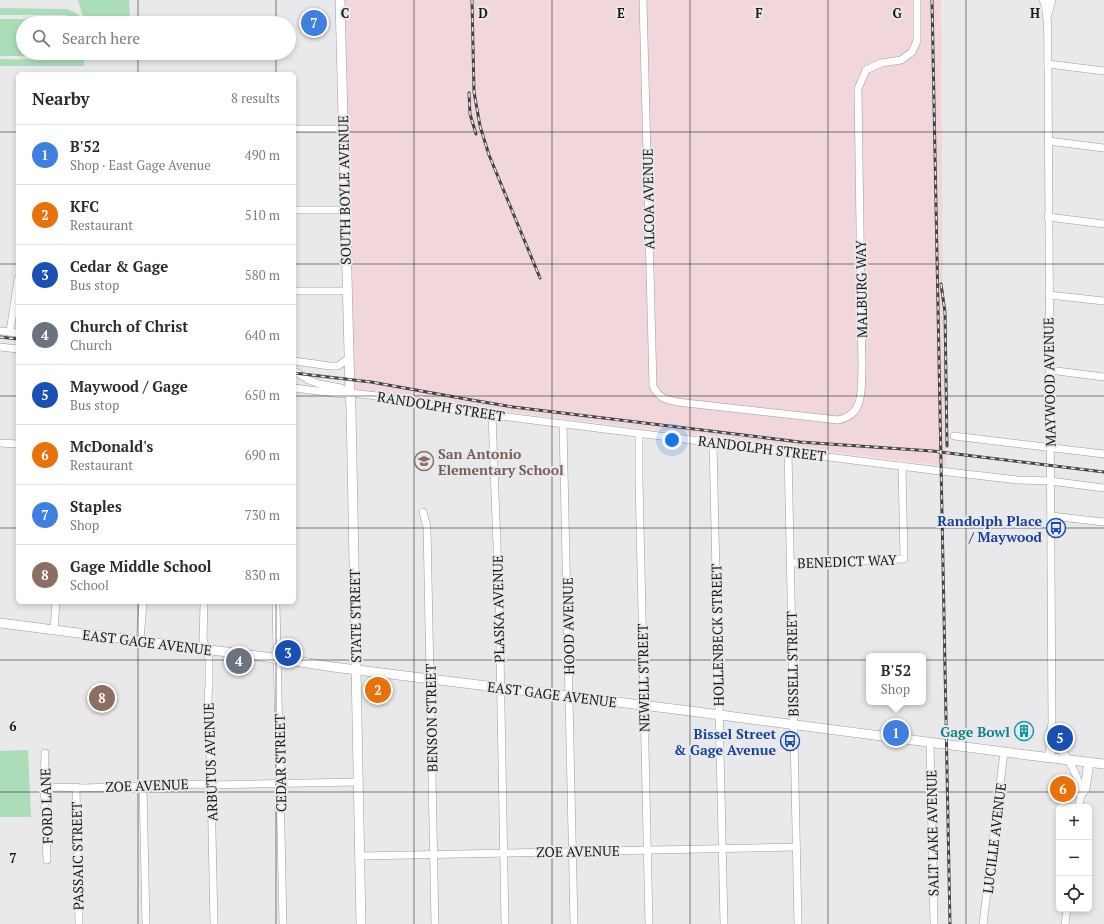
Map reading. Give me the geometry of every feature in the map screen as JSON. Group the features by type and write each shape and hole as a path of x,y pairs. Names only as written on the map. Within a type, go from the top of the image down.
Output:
{"main road":[{"name":"SOUTH BOYLE AVENUE","path":"340,0 349,380"},
{"path":"1047,14 1051,0"},
{"name":"STATE STREET","path":"349,380 351,408 361,924"},
{"name":"EAST GAGE AVENUE","path":"0,623 1050,758 1104,763"},
{"path":"1050,758 1052,727"},
{"path":"1081,794 1085,789 1089,762"}],"street":[{"name":"ALCOA AVENUE","path":"643,0 653,384 655,391 660,396"},
{"name":"MALBURG WAY","path":"660,396 666,400 677,402 838,420 846,418 854,413 861,398 862,367 858,89 866,70 881,63 901,60 912,52 917,41 917,0"},
{"name":"MAYWOOD AVENUE","path":"1043,0 1047,14 1048,64 1048,295 1052,727 1055,741 1076,774 1081,794"},
{"path":"1048,64 1104,71"},
{"path":"296,129 343,129"},
{"path":"1048,141 1104,148"},
{"path":"296,210 346,210"},
{"path":"1048,217 1104,224"},
{"path":"296,291 346,291"},
{"path":"1048,295 1104,301"},
{"path":"10,332 16,296"},
{"path":"0,331 16,333"},
{"path":"0,347 16,349"},
{"path":"296,361 338,366 349,358"},
{"path":"1049,370 1104,377"},
{"name":"RANDOLPH STREET","path":"296,372 319,384 341,388 350,393"},
{"name":"RANDOLPH STREET","path":"296,388 341,394 350,393 396,398 444,409 788,452 1018,480 1050,481 1104,488"},
{"name":"PLASKA AVENUE","path":"492,414 498,598 505,924"},
{"name":"HOOD AVENUE","path":"563,424 574,924"},
{"name":"NEWELL STREET","path":"639,433 648,924"},
{"path":"954,436 1104,454"},
{"name":"HOLLENBECK STREET","path":"713,442 724,924"},
{"path":"0,443 16,444"},
{"name":"BISSELL STREET","path":"788,452 798,924"},
{"name":"BENEDICT WAY","path":"790,563 904,559 902,466"},
{"name":"BENSON STREET","path":"423,512 427,527 435,924"},
{"path":"1051,516 1104,522"},
{"path":"54,630 56,604"},
{"path":"140,641 143,604"},
{"name":"ARBUTUS AVENUE","path":"204,604 203,639 208,659 209,687 214,924"},
{"name":"CEDAR STREET","path":"276,604 283,924"},
{"name":"SALT LAKE AVENUE","path":"930,742 934,924"},
{"name":"LUCILLE AVENUE","path":"983,924 1004,752"},
{"name":"FORD LANE","path":"45,753 44,786 47,860"},
{"name":"ZOE AVENUE","path":"44,786 76,787 358,782"},
{"path":"143,786 146,924"},
{"name":"PASSAIC STREET","path":"76,787 79,924"},
{"path":"1079,804 1081,794"},
{"name":"ZOE AVENUE","path":"359,856 796,847"},
{"path":"1065,924 1067,912"}],"shaded area":[{"path":"341,0 941,0 943,308 946,466 454,405 454,401 348,388"}],"green space":[{"path":"78,0 129,0 130,16 84,16"},
{"path":"0,8 66,9 80,16 65,15 0,15"},
{"path":"0,19 16,19 16,56 0,56"},
{"path":"0,59 84,60 84,66 0,66"},
{"path":"28,750 31,817 0,817 0,751"}],"railway":[{"path":"472,0 474,92 480,126 489,155 540,278"},
{"path":"932,0 950,924"},
{"path":"469,93 470,114 476,134"},
{"path":"941,284 945,312 947,446"},
{"path":"0,337 16,339"},
{"path":"296,373 371,382 513,407 800,442 932,451 1104,472"}],"place":[{"name":"Staples","path":"314,23"},
{"name":"San Antonio Elementary School","path":"424,461"},
{"name":"Randolph Place / Maywood","path":"1056,528"},
{"name":"Cedar & Gage","path":"288,653"},
{"name":"Church of Christ","path":"239,661"},
{"name":"KFC","path":"378,690"},
{"name":"Gage Middle School","path":"102,698"},
{"name":"Gage Bowl","path":"1024,731"},
{"name":"B'52","path":"896,733"},
{"name":"Maywood / Gage","path":"1060,738"},
{"name":"Bissel Street & Gage Avenue","path":"790,741"},
{"name":"McDonald's","path":"1063,789"}]}
